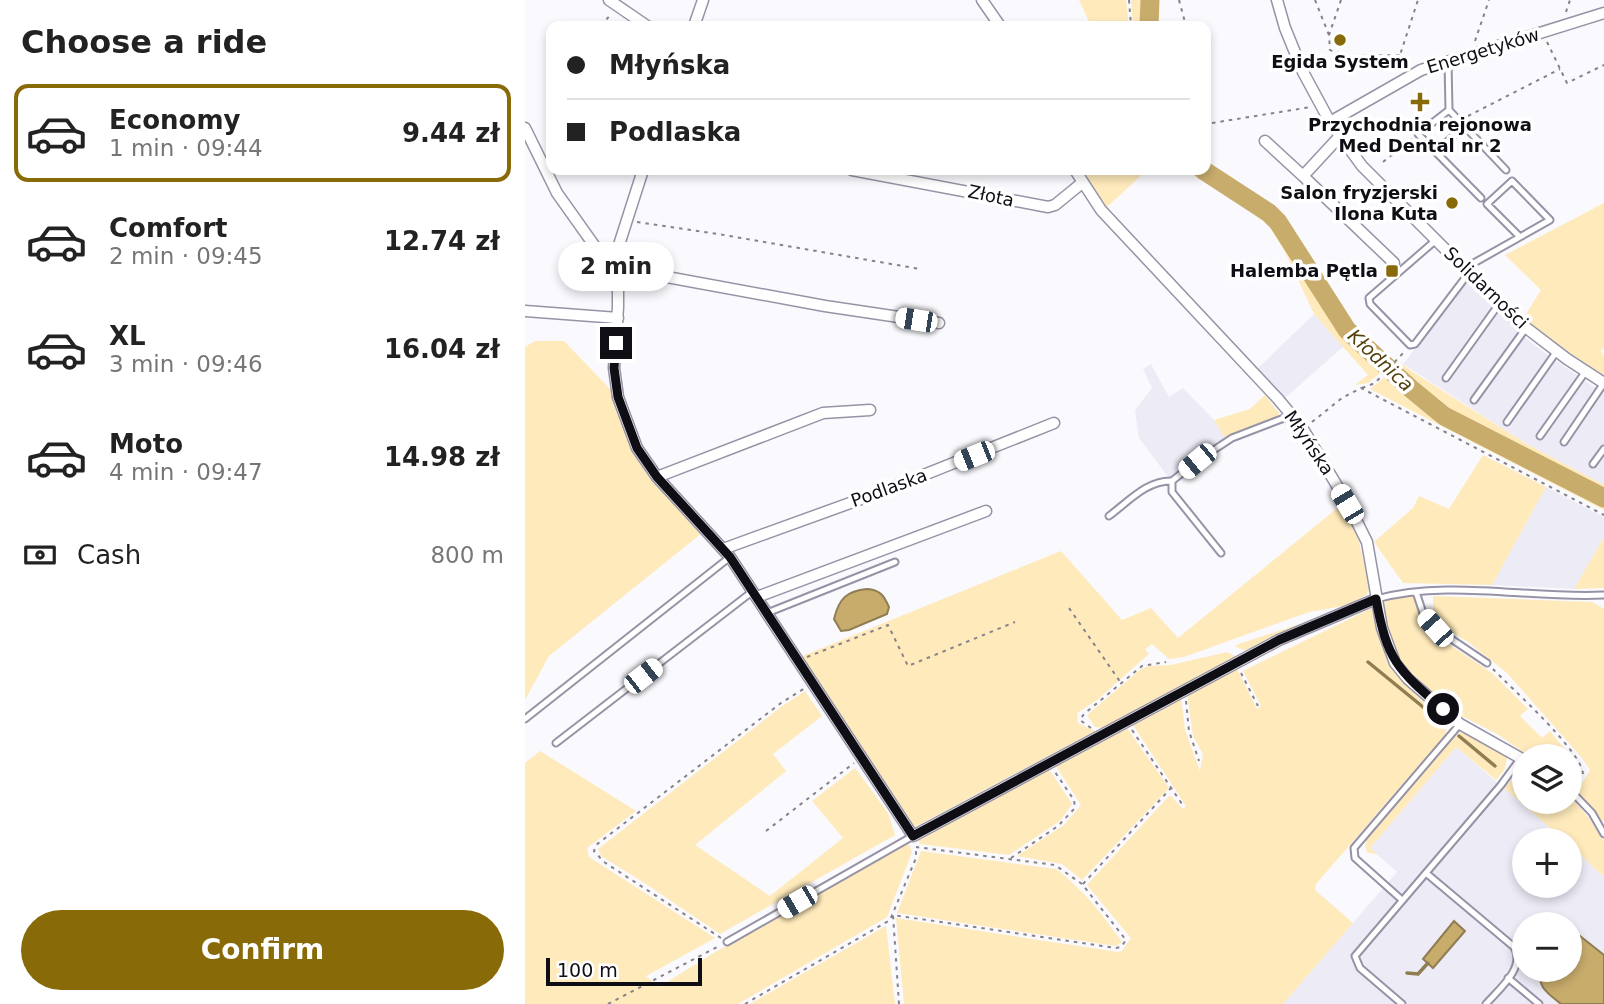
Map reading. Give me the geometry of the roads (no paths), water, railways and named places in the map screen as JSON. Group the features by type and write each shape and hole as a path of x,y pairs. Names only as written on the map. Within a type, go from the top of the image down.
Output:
{"street":[{"path":"609,0 640,21"},
{"path":"696,21 703,0"},
{"path":"982,0 997,21"},
{"name":"Solidarności","path":"1277,0 1293,50 1320,106 1361,166 1526,328 1604,383"},
{"name":"Energetyków","path":"1330,122 1421,70 1604,13"},
{"path":"525,128 546,171"},
{"path":"1303,176 1340,136"},
{"path":"1265,141 1394,262"},
{"path":"548,175 557,193 606,262 618,268 825,306 939,323"},
{"path":"641,175 618,248 618,318 614,368 618,397 637,448 657,477 726,553 755,594 860,759 884,790 915,842 1049,762 1126,720 1279,640 1376,599"},
{"name":"Złota","path":"878,175 1048,207 1055,205 1082,183"},
{"name":"Młyńska","path":"1078,175 1101,210 1303,429 1367,542 1382,628 1395,663 1408,679 1460,724 1512,753"},
{"path":"525,311 618,318"},
{"path":"657,477 823,412 870,410"},
{"name":"Podlaska","path":"726,553 1054,423"},
{"path":"755,594 986,511"}],"lane":[{"path":"1448,62 1449,110 1506,170"},
{"path":"1449,110 1418,134 1481,198"},
{"path":"1436,152 1464,126"},
{"path":"1436,240 1369,298 1370,304 1410,345 1415,344 1467,270 1550,220 1512,181 1487,204 1520,237"},
{"path":"1446,378 1500,303"},
{"path":"1475,400 1526,328"},
{"path":"1507,422 1557,351"},
{"path":"1540,436 1586,371"},
{"path":"1564,442 1604,383"},
{"path":"1109,516 1148,486 1161,481 1172,481 1232,438 1292,415"},
{"path":"1593,464 1604,449"},
{"path":"1172,481 1172,492 1221,554"},
{"path":"525,719 726,553"},
{"path":"767,613 895,562"},
{"path":"1376,599 1401,592 1487,591 1604,596"},
{"path":"1416,592 1424,616 1435,628 1487,663"},
{"path":"556,743 755,594"},
{"path":"1402,901 1355,858 1355,848 1460,724"},
{"path":"1402,1004 1360,968 1355,956 1512,771"},
{"path":"1582,803 1592,813 1604,834"},
{"path":"727,942 915,842"},
{"path":"1426,873 1514,947 1519,956 1517,965 1486,1004"},
{"path":"1508,978 1539,1004"}],"waterway":[{"name":"Kłodnica","path":"1149,21 1150,0"},
{"name":"Kłodnica","path":"1211,175 1269,213 1278,222 1347,330 1444,416 1604,498"},
{"path":"1368,662 1445,725"},
{"path":"1459,736 1495,766"},
{"path":"1407,973 1418,974 1428,963"}],"place":[{"name":"Egida System","path":"1340,40"},
{"name":"Przychodnia rejonowa Med Dental nr 2","path":"1420,102"},
{"name":"Salon fryzjerski Ilona Kuta","path":"1452,203"},
{"name":"Halemba Pętla","path":"1392,271"}]}
